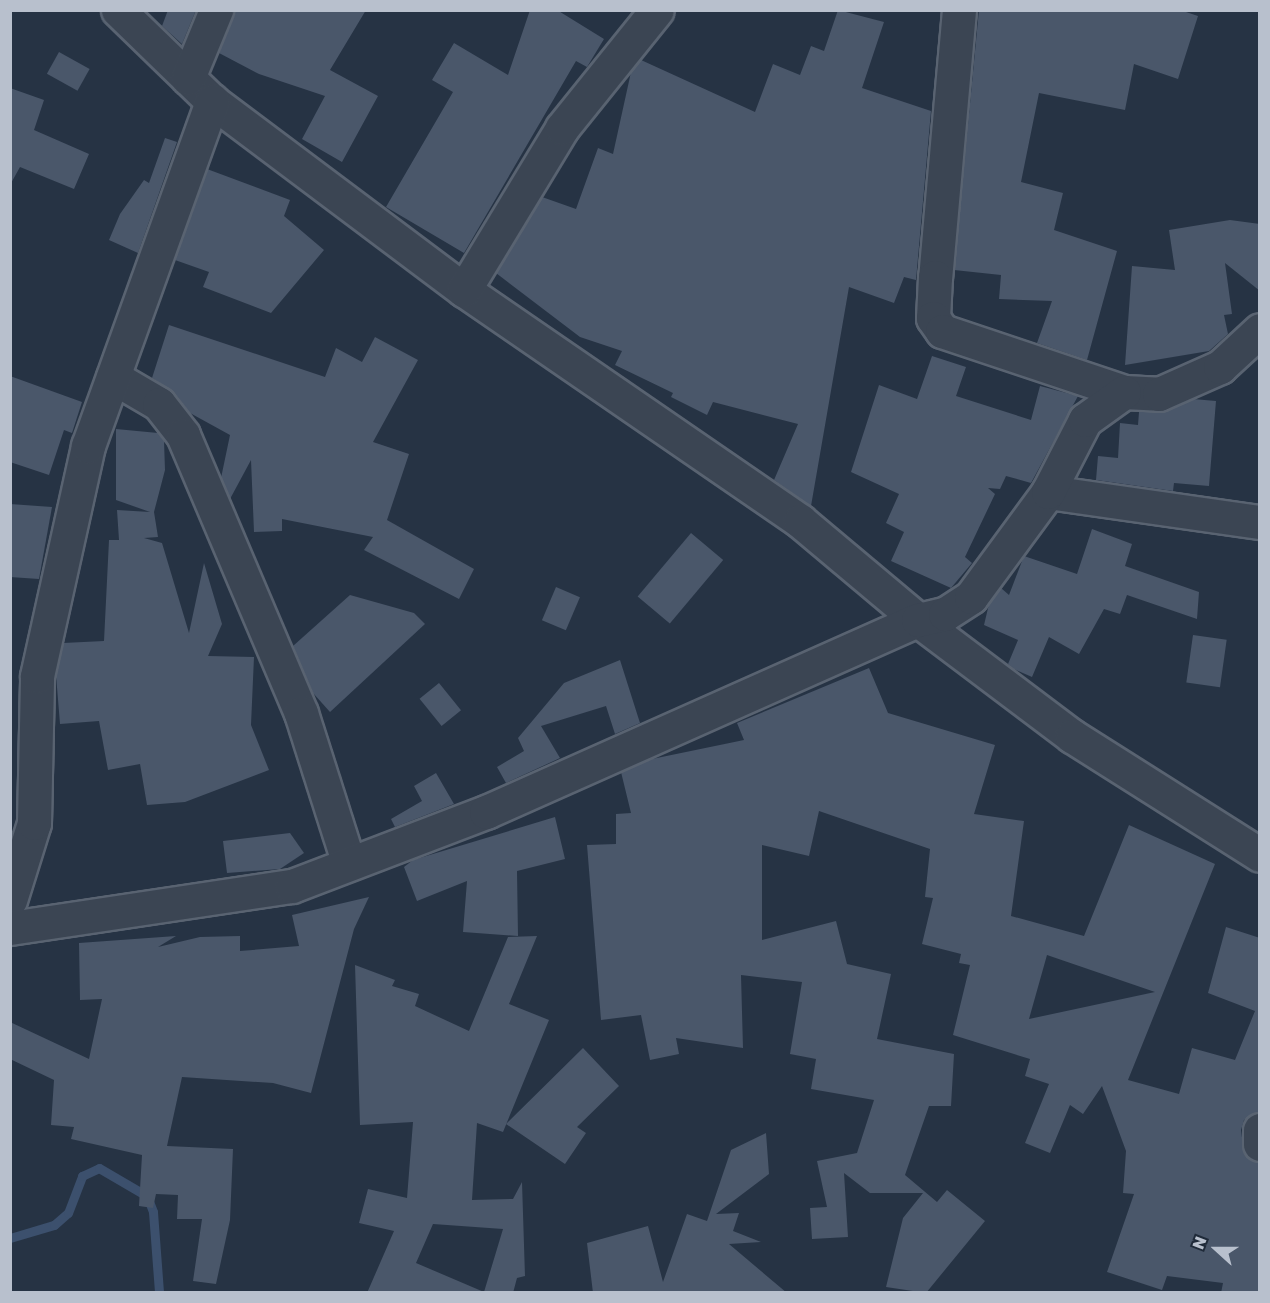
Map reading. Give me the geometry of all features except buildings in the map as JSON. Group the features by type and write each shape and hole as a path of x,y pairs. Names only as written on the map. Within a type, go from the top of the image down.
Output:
{"street":[{"path":"118,10 212,101 464,290 800,521 918,620 1072,736 1260,855"},
{"path":"188,78 216,10"},
{"path":"464,290 562,128 657,10"},
{"path":"958,10 933,318 942,331 1124,392 1159,394 1220,367 1260,330"},
{"path":"10,900 34,823 37,676 88,446 212,101"},
{"path":"113,377 159,404 183,435 302,712 349,864"},
{"path":"10,928 291,886 486,813 918,620 945,614 971,597 1048,492 1085,420 1124,392"},
{"path":"1048,492 1260,522"},
{"path":"1260,1130 1260,1144"}],"waterway":[{"path":"10,1238 54,1225 68,1213 82,1176 99,1168 147,1196 153,1212 159,1292"}]}
